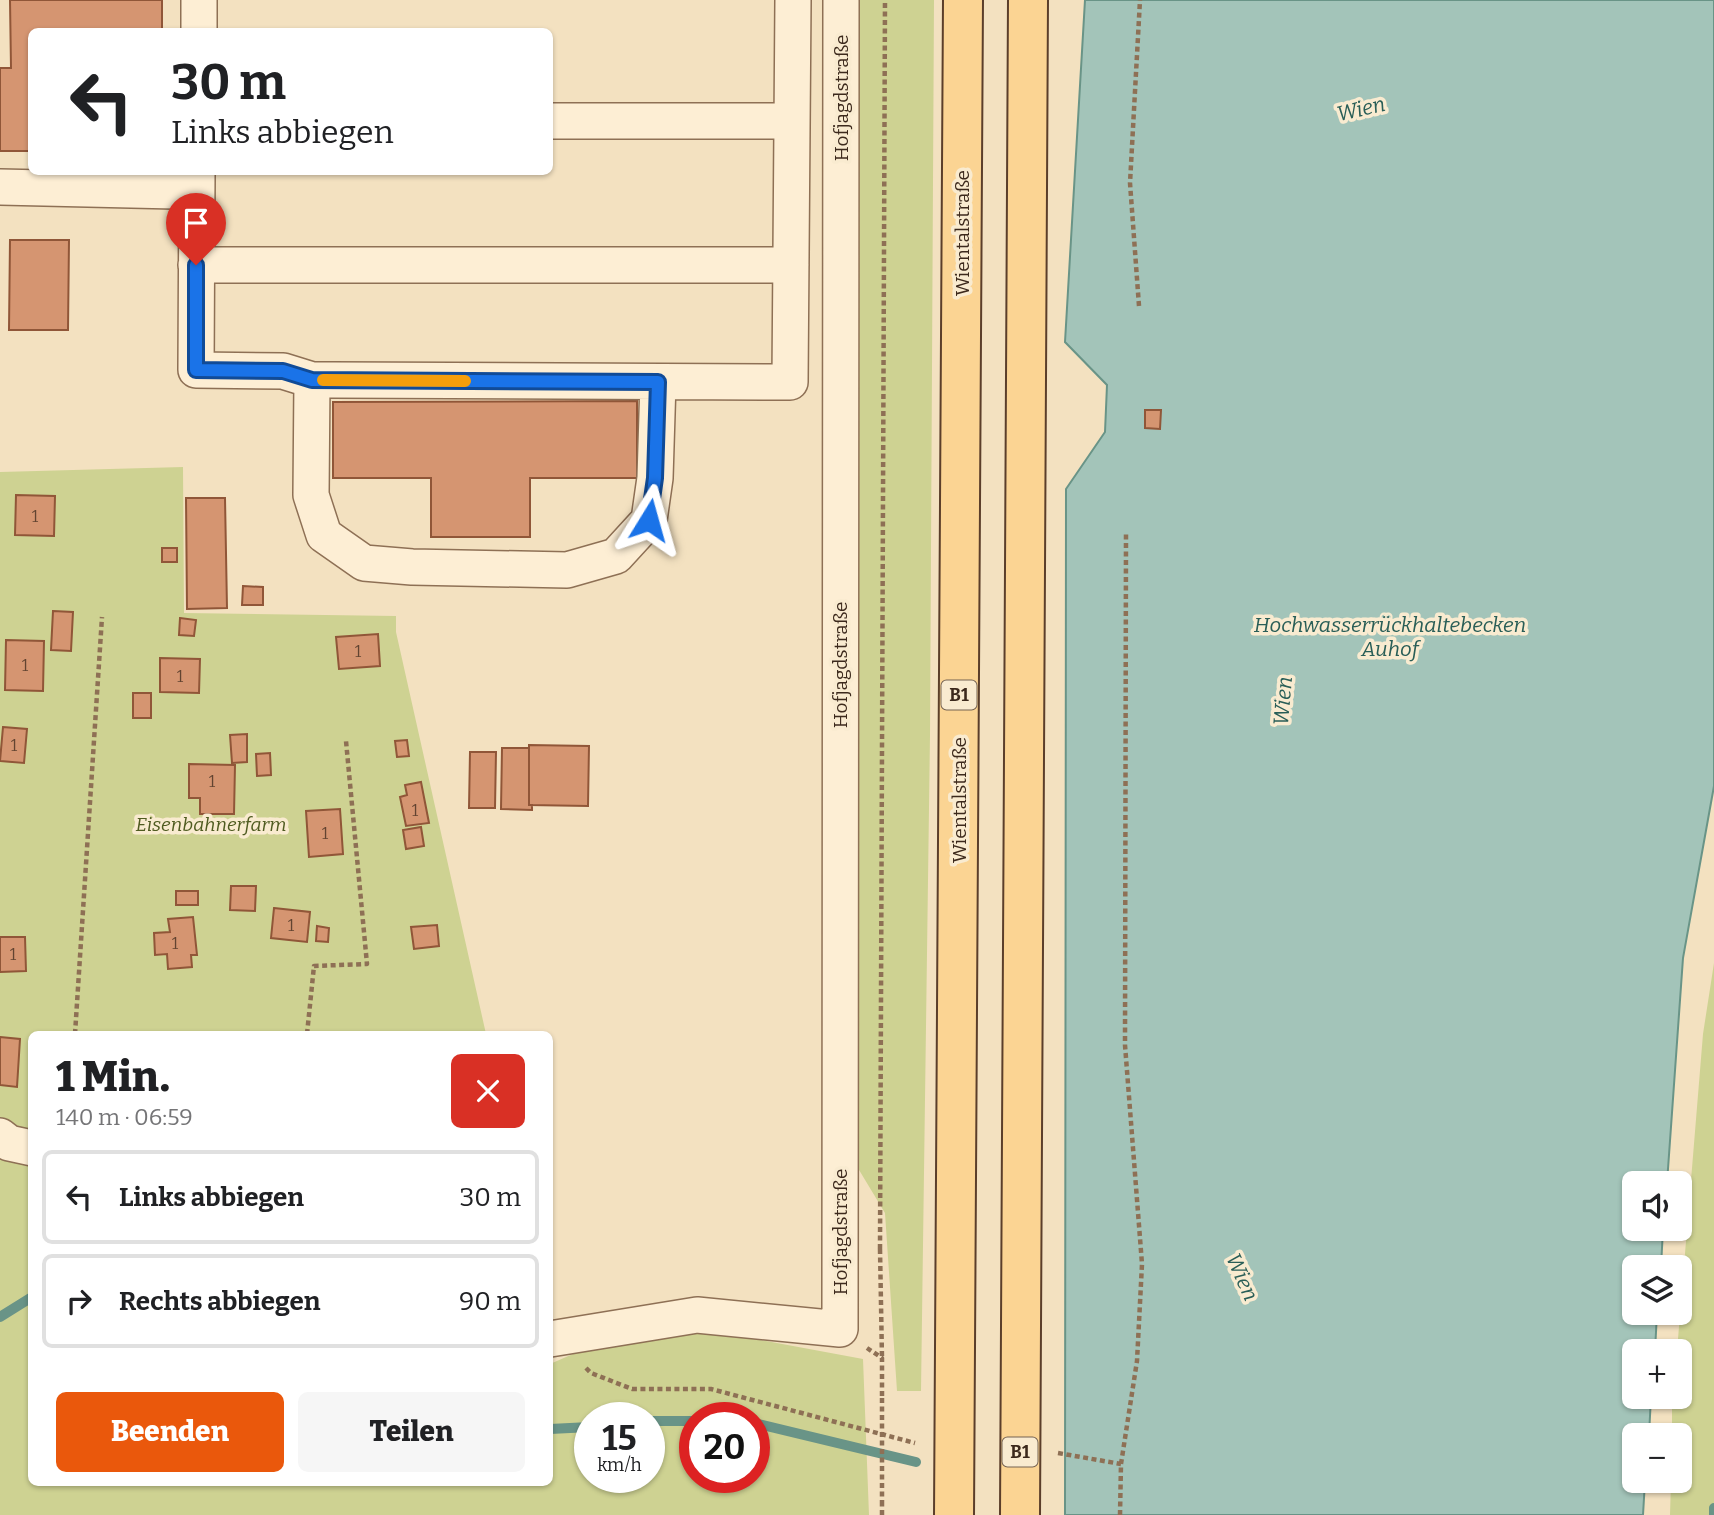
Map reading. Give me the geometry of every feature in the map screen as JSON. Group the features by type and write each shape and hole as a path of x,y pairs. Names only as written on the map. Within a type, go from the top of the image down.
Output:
{"main road":[{"name":"Wientalstraße","path":"954,1515 963,0"},
{"name":"B1","path":"1020,1515 1028,0"}],"street":[{"path":"176,0 176,28"},
{"path":"199,0 199,28"},
{"path":"197,175 196,370 283,371 312,380 790,382 793,0"},
{"name":"Hofjagdstraße","path":"840,1329 841,0"},
{"path":"553,121 792,121"},
{"path":"0,187 175,191 175,175"},
{"path":"196,265 791,265"},
{"path":"312,380 311,495 324,535 364,563 412,567 567,570 615,556 649,520 655,478 658,382"},
{"path":"0,1136 9,1143 28,1147"},
{"path":"553,1339 697,1315 840,1329"}],"path":[{"path":"880,1250 885,0"},
{"path":"1139,306 1130,183 1140,0"},
{"path":"1120,1515 1121,1464 1137,1361 1142,1264 1125,1045 1126,532"},
{"path":"75,1031 102,617"},
{"path":"307,1031 314,966 367,964 346,741"},
{"path":"840,1329 882,1358 882,1515"},
{"path":"632,1389 711,1388 915,1443"},
{"path":"1057,1453 1121,1464"}],"green space":[{"path":"857,0 934,0 930,735 921,1391 897,1391 885,1213 847,1150 859,858"},
{"name":"Eisenbahnerfarm","path":"183,467 184,613 396,616 396,632 485,1031 28,1031 28,1486 553,1486 553,1363 589,1347 706,1330 863,1359 869,1515 0,1515 0,472"},
{"path":"1714,963 1714,1515 1670,1515 1671,1493 1692,1493 1692,1423 1672,1423 1672,1409 1692,1409 1692,1339 1678,1339 1679,1325 1692,1325 1692,1255 1685,1255 1686,1241 1692,1241 1692,1171 1703,1034"}],"water":[{"name":"Hochwasserrückhaltebecken Auhof","path":"1085,0 1714,0 1714,786 1683,958 1668,1171 1622,1171 1622,1241 1662,1241 1662,1255 1622,1255 1622,1325 1656,1325 1656,1339 1622,1339 1622,1409 1650,1409 1650,1423 1622,1423 1622,1493 1644,1493 1643,1515 1065,1515 1066,489 1105,432 1107,385 1065,342"}],"building":[{"path":"10,0 162,0 162,28 28,28 28,151 0,151 0,68 11,68"},
{"path":"10,240 69,240 68,330 9,330"},
{"path":"637,401 637,478 530,478 530,537 431,537 431,478 333,478 333,402"},
{"path":"1145,410 1161,410 1160,429 1145,428"},
{"path":"16,495 55,496 54,536 15,535"},
{"path":"186,498 225,498 227,608 187,609"},
{"path":"162,548 177,548 177,562 162,562"},
{"path":"243,586 263,587 263,605 242,605"},
{"path":"53,611 73,612 71,651 51,650"},
{"path":"180,618 196,620 194,636 179,635"},
{"path":"378,634 380,666 339,669 336,637"},
{"path":"6,640 44,641 43,691 5,690"},
{"path":"160,658 200,659 199,693 160,692"},
{"path":"133,693 151,693 151,718 133,718"},
{"path":"3,727 27,729 24,763 0,761"},
{"path":"247,734 247,762 232,763 230,735"},
{"path":"407,740 409,756 397,757 395,741"},
{"path":"529,745 589,746 588,806 529,805"},
{"path":"502,748 529,748 529,805 532,805 532,810 501,809"},
{"path":"470,752 496,752 495,808 469,808"},
{"path":"270,753 271,775 257,776 256,754"},
{"path":"189,764 235,765 234,814 200,814 200,798 189,798"},
{"path":"421,782 429,823 406,826 400,797 407,795 405,785"},
{"path":"340,809 343,854 309,857 306,811"},
{"path":"421,827 424,846 406,849 403,830"},
{"path":"231,886 256,886 255,911 230,910"},
{"path":"176,891 198,891 198,905 176,905"},
{"path":"274,908 310,912 307,942 271,938"},
{"path":"193,917 197,955 191,955 192,967 168,969 167,954 155,955 154,933 170,932 168,919"},
{"path":"437,925 439,946 414,949 411,927"},
{"path":"317,926 329,928 328,942 316,941"},
{"path":"0,937 25,937 26,971 0,972"},
{"path":"0,1037 20,1039 17,1087 0,1085"}],"waterway":[{"path":"0,1317 28,1300"},
{"path":"665,1421 679,1421"},
{"path":"770,1427 916,1462"},
{"path":"553,1429 574,1428"},
{"path":"1714,1508 1714,1515"}],"slow traffic":[{"path":"323,380 465,381"}],"route":[{"path":"196,265 196,370 283,371 312,380 658,382 655,478 649,520"}],"water label":[{"name":"Wien","path":"1361,109"},
{"name":"Wien","path":"1283,701"},
{"name":"Wien","path":"1242,1277"}]}
